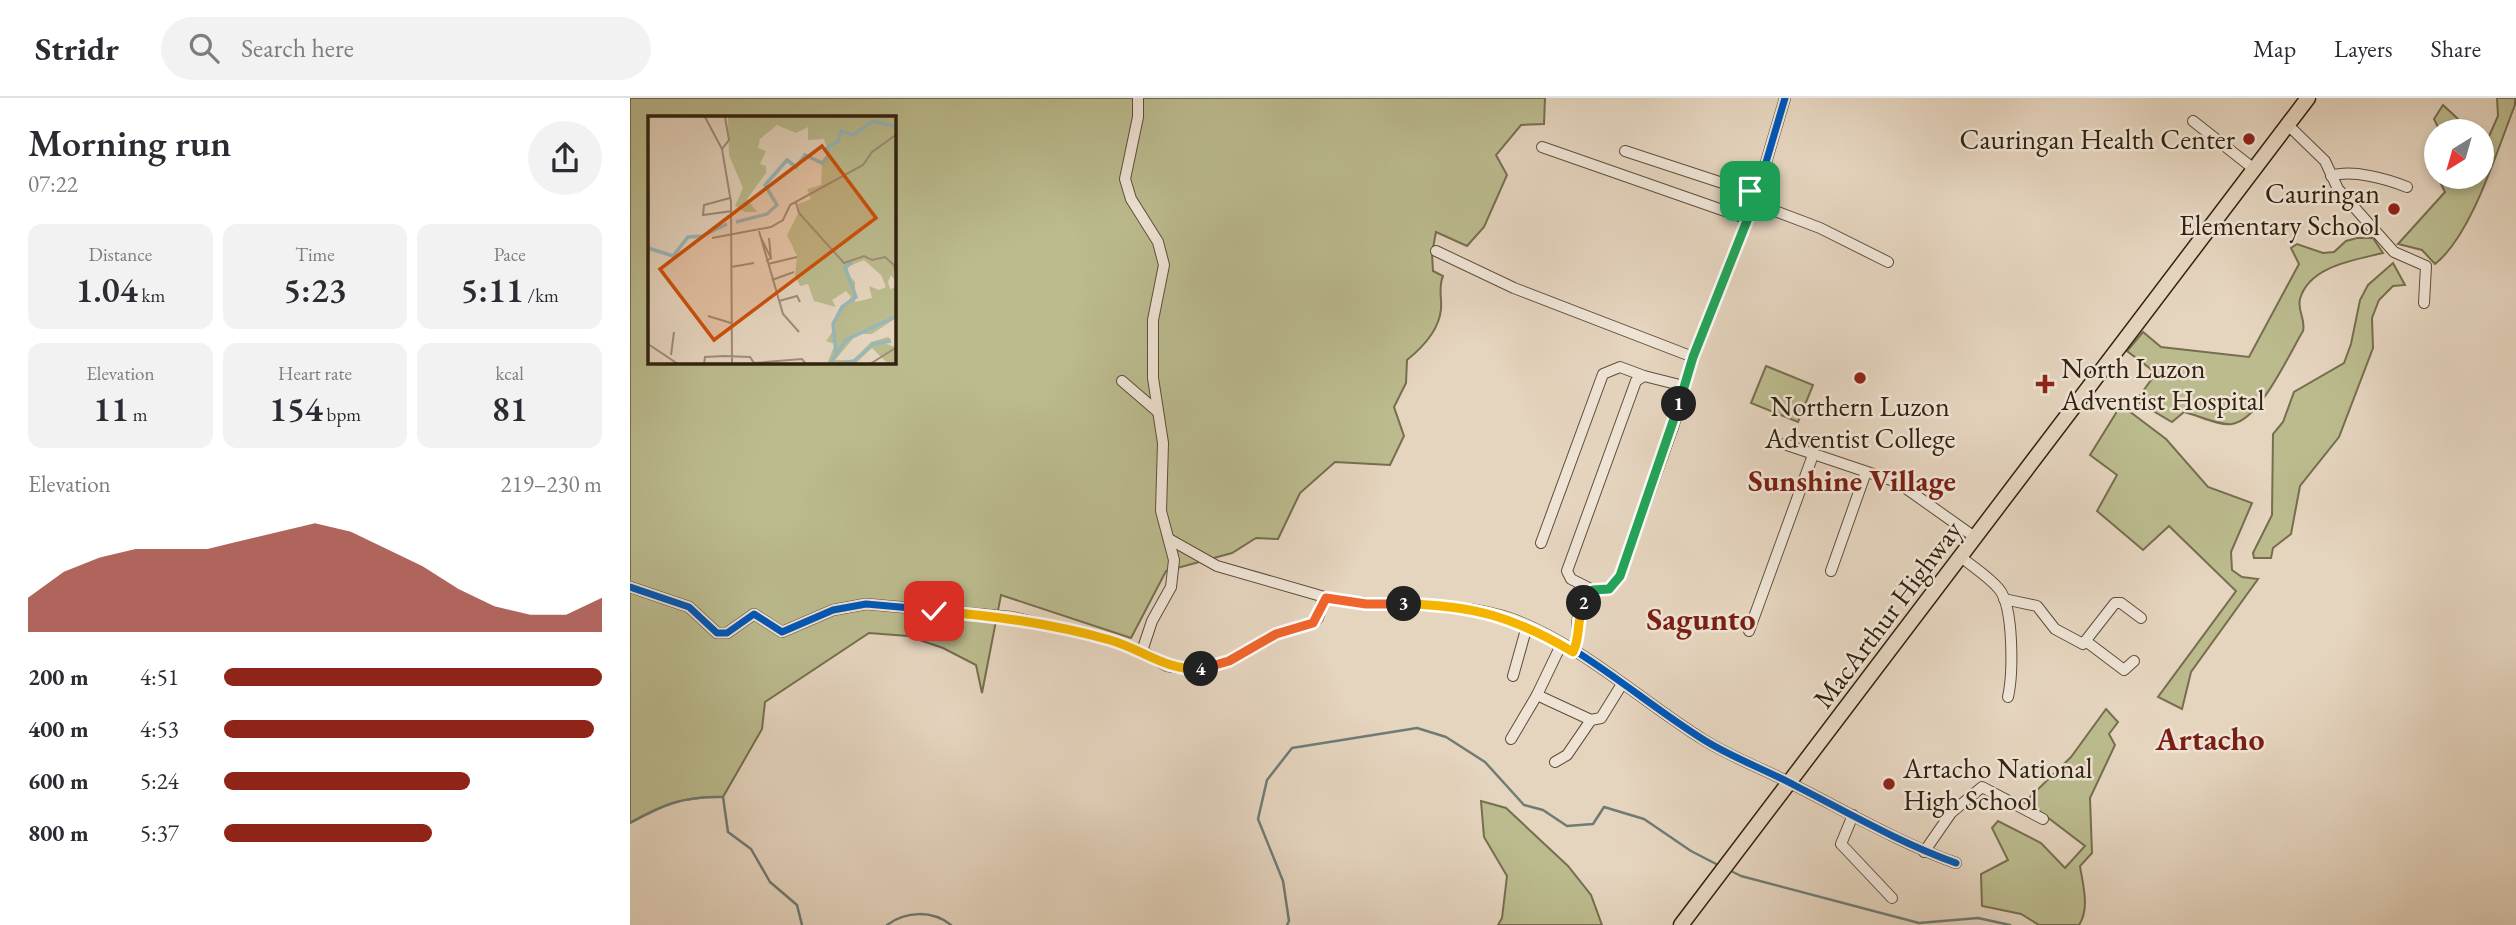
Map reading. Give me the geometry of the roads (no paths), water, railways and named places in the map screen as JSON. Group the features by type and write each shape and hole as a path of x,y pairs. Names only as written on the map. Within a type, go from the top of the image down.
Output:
{"highway":[{"name":"MacArthur Highway","path":"1681,925 2308,98"}],"street":[{"path":"1138,98 1138,117 1125,179 1131,199 1158,242 1164,265 1153,320 1153,378 1164,460 1161,511 1174,560 1172,583 1152,621 1142,651"},
{"path":"1644,376 1636,381 1567,571 1571,579 1593,590 1609,589 1620,576 1664,455 1693,357 1755,199 1784,98"},
{"path":"2193,121 2254,169"},
{"path":"2288,125 2325,161 2338,189 2394,252 2426,266 2424,303"},
{"path":"1542,147 1748,219"},
{"path":"1625,151 1755,199 1888,262"},
{"path":"2331,176 2345,172 2365,178 2377,176 2407,187"},
{"path":"1436,251 1514,288 1693,357"},
{"path":"1541,544 1603,373 1620,368 1684,386"},
{"path":"1122,381 1158,412"},
{"path":"1784,444 1903,485 1976,538"},
{"path":"1748,631 1814,455"},
{"path":"1831,571 1866,472"},
{"path":"1169,539 1217,566 1328,598 1366,604 1458,608 1503,616 1573,652 1704,740 1748,765 1788,782 1924,852 1956,863"},
{"path":"1961,557 1996,586 2004,599 2012,654 2008,697"},
{"path":"630,587 689,607 717,633 727,633 754,614 777,630 787,631 833,610 866,604 1018,618 1109,640 1142,651 1167,666 1211,668 1236,658 1276,634 1313,623 1318,618 1322,602 1328,598"},
{"path":"1573,652 1578,641 1578,616 1593,590"},
{"path":"2004,599 2037,606 2054,629 2075,640 2087,642 2124,670 2134,661"},
{"path":"2087,642 2115,603 2121,603 2141,618"},
{"path":"1513,676 1527,626"},
{"path":"1511,739 1537,695 1561,645"},
{"path":"1537,695 1591,720 1601,718 1622,684"},
{"path":"1555,762 1567,755 1591,720"},
{"path":"1924,852 1951,813 1982,787 2043,820"},
{"path":"1853,815 1841,844 1892,898"}],"waterway":[{"path":"1287,925 1289,921 1283,881 1258,819 1267,780 1292,748 1417,728 1446,737 1485,762 1524,805 1543,810 1567,826 1593,824 1604,807 1644,819 1691,851 1720,866"},
{"path":"630,823 675,802 723,797 728,832 751,849 770,882 797,905 802,925"},
{"path":"1729,870 1741,876 1919,923 1978,918 2010,925"},
{"path":"887,925 902,917 919,914 936,917 951,925"}],"place":[{"name":"Cauringan Health Center","path":"2249,139"},
{"name":"Cauringan Elementary School","path":"2394,209"},
{"name":"Northern Luzon Adventist College","path":"1860,378"},
{"name":"North Luzon Adventist Hospital","path":"2045,384"},
{"name":"Artacho National High School","path":"1889,784"}],"district":[{"name":"Sunshine Village","path":"1852,481"},
{"name":"Sagunto","path":"1701,619"},
{"name":"Artacho","path":"2210,739"}]}
